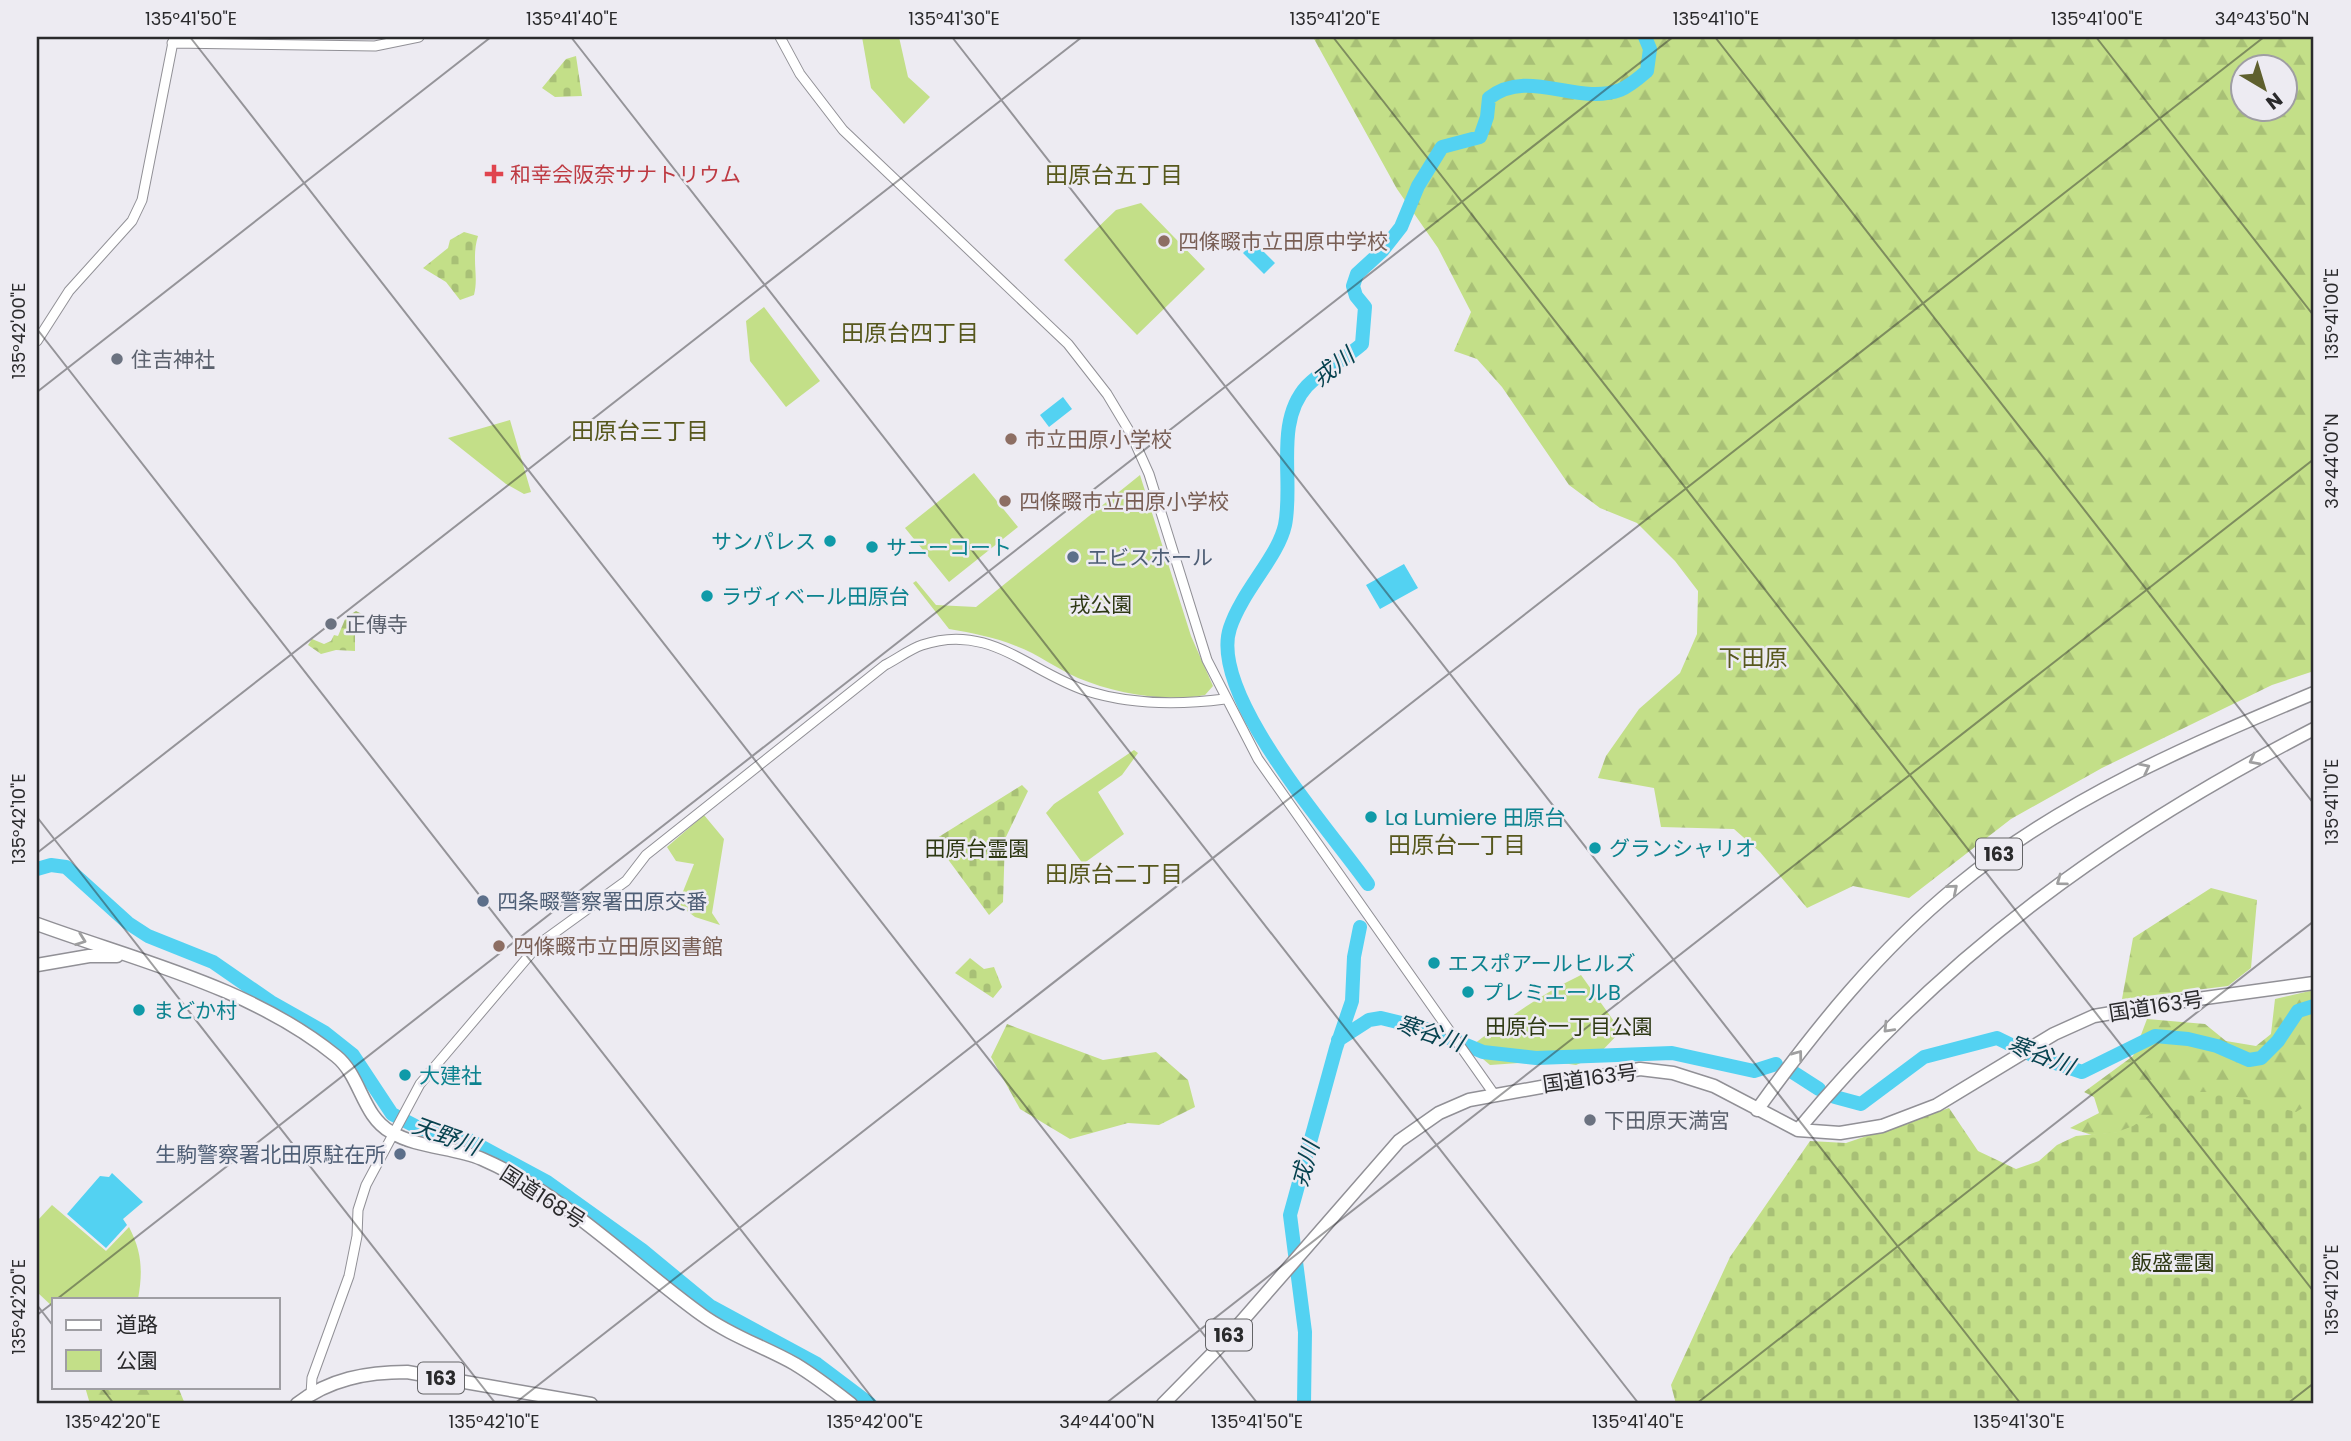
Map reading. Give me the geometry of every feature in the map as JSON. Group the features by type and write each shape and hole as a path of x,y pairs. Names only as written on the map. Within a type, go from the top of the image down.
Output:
{"highway":[{"name":"163","path":"1758,1110 1810,1039 1863,976 1930,909 1984,864 2042,825 2125,778 2212,736 2314,693"},
{"path":"1798,1130 1896,1020 2009,920 2174,804 2314,729"},
{"path":"37,924 223,989 262,1008 336,1056 353,1078 373,1115 393,1134"},
{"path":"37,965 89,956 125,956"},
{"name":"国道163号","path":"1163,1404 1186,1383 1399,1141 1438,1113 1494,1094 1640,1069 1674,1073 1714,1086 1798,1130 1840,1133 1909,1117 1967,1089 2074,1024 2114,1012 2314,983"},
{"name":"国道168号","path":"393,1134 481,1158 521,1181 609,1240 722,1328 795,1364 851,1404"},
{"name":"163","path":"297,1404 311,1394 358,1376 407,1372 591,1404"}],"street":[{"path":"37,341 69,291 132,221 142,200 173,40 375,46 419,37"},
{"path":"780,37 800,74 843,130 1068,344 1107,394 1131,434 1149,474 1195,627 1225,699 1258,759 1459,1048 1494,1094"},
{"path":"311,1394 312,1378 349,1276 357,1236 358,1210 366,1185 401,1115 434,1067 539,944 626,881 646,855 885,665 922,645 960,639 995,644 1059,679 1116,698 1150,703 1225,699"}],"green space":[{"path":"862,37 899,37 908,77 930,97 904,124 871,88"},
{"path":"1313,37 2314,37 2314,671 2272,685 2102,768 2011,819 1909,898 1853,886 1807,908 1760,852 1734,829 1661,827 1654,788 1598,778 1606,756 1639,709 1680,673 1697,634 1698,591 1675,561 1637,523 1600,508 1569,485 1502,387 1477,359 1454,351 1471,312 1438,248 1397,189"},
{"path":"576,56 582,96 555,97 542,88 566,59"},
{"path":"1141,203 1205,269 1137,335 1064,260 1116,210"},
{"path":"464,232 478,236 475,252 476,281 474,295 460,300 446,282 423,268 448,248 450,240"},
{"path":"764,307 820,381 786,407 750,361 746,321"},
{"path":"510,420 531,492 524,494 506,484 448,438"},
{"path":"974,473 1018,527 949,582 905,528"},
{"name":"戎公園","path":"1140,475 1191,636 1213,686 1205,695 1157,697 1108,688 1078,678 1008,643 949,629 913,583 916,581 936,605 976,607"},
{"path":"356,611 362,614 355,632 355,651 336,650 321,654 308,645 312,639 324,644 331,641 334,635 338,636 346,617"},
{"path":"1134,750 1138,753 1122,775 1098,792 1124,834 1083,864 1046,813 1054,804"},
{"name":"田原台霊園","path":"1022,785 1028,791 1005,839 1003,902 989,915 947,858 948,854 937,838"},
{"path":"704,815 724,839 712,913 720,925 695,917 678,904 694,864 676,861 667,847"},
{"path":"2211,888 2257,900 2251,968 2228,986 2122,999 2133,938"},
{"path":"970,958 984,969 994,967 1002,987 993,998 955,973"},
{"name":"田原台一丁目公園","path":"1581,975 1621,1031 1597,1056 1576,1065 1548,1061 1490,1065 1476,1053 1474,1044 1487,1034 1539,998"},
{"path":"2314,990 2314,1107 2294,1116 2092,1135 2070,1128 2099,1113 2094,1097 2084,1092 2133,1056 2147,1019 2205,1024 2226,1041 2256,1046 2271,1034 2275,999"},
{"path":"1007,1024 1103,1060 1156,1052 1188,1080 1195,1107 1159,1125 1128,1123 1070,1139 1020,1109 991,1057"},
{"name":"飯盛霊園","path":"2195,1092 2217,1092 2296,1112 2314,1101 2314,1404 1676,1404 1671,1385 1730,1257 1810,1141 1846,1143 1949,1108 1978,1151 2016,1169 2039,1161 2057,1145 2076,1136 2117,1132 2133,1126 2165,1105"},
{"path":"52,1205 106,1251 129,1227 137,1245 140,1262 138,1298 52,1298 52,1306 37,1292 37,1221"},
{"path":"85,1388 178,1388 185,1404 90,1404"}],"water":[{"path":"1254,242 1275,263 1264,274 1243,253"},
{"path":"1063,397 1072,409 1049,427 1040,415"},
{"path":"1404,564 1418,588 1380,609 1366,585"},
{"path":"112,1173 143,1202 123,1219 127,1225 106,1248 67,1214 100,1176 109,1177"}],"waterway":[{"name":"戎川","path":"1368,884 1302,797 1254,724 1237,688 1228,656 1230,628 1236,614 1275,549 1285,525 1291,417 1307,386 1362,344 1365,307 1356,296 1353,286 1357,274 1383,250 1401,227 1418,186 1442,147 1480,137 1487,117 1489,98 1504,89 1536,86 1604,94 1624,88 1647,71 1650,49 1645,37"},
{"name":"天野川","path":"37,869 51,865 66,867 128,923 148,936 213,962 271,1002 324,1032 353,1055 392,1114 419,1128 469,1140 547,1182 642,1250 710,1306 817,1364 870,1404"},
{"name":"戎川","path":"1304,1404 1305,1332 1290,1215 1336,1048 1352,1001 1354,957 1360,927"},
{"name":"寒谷川","path":"1835,1097 1861,1104 1924,1057 1997,1038 2032,1055 2082,1072 2155,1036 2188,1039 2217,1046 2249,1060 2261,1058 2278,1041 2298,1011 2314,1006"},
{"name":"寒谷川","path":"1338,1040 1369,1020 1381,1018 1430,1030 1483,1052 1536,1058 1672,1053 1754,1071 1776,1064"},
{"name":"寒谷川","path":"1791,1071 1819,1089"}],"place":[{"name":"和幸会阪奈サナトリウム","path":"494,174"},
{"name":"四條畷市立田原中学校","path":"1164,241"},
{"name":"住吉神社","path":"117,359"},
{"name":"市立田原小学校","path":"1011,439"},
{"name":"四條畷市立田原小学校","path":"1005,501"},
{"name":"サンパレス","path":"830,541"},
{"name":"サニーコート","path":"872,547"},
{"name":"エビスホール","path":"1073,557"},
{"name":"ラヴィベール田原台","path":"707,596"},
{"name":"正傳寺","path":"331,624"},
{"name":"La Lumiere 田原台","path":"1371,817"},
{"name":"グランシャリオ","path":"1595,848"},
{"name":"四条畷警察署田原交番","path":"483,901"},
{"name":"四條畷市立田原図書館","path":"499,946"},
{"name":"エスポアールヒルズ","path":"1434,963"},
{"name":"プレミエールB","path":"1468,992"},
{"name":"まどか村","path":"139,1010"},
{"name":"大建社","path":"405,1075"},
{"name":"下田原天満宮","path":"1590,1120"},
{"name":"生駒警察署北田原駐在所","path":"400,1154"}],"district":[{"name":"田原台五丁目","path":"1114,175"},
{"name":"田原台四丁目","path":"910,333"},
{"name":"田原台三丁目","path":"640,431"},
{"name":"下田原","path":"1753,658"},
{"name":"田原台一丁目","path":"1457,845"},
{"name":"田原台二丁目","path":"1114,874"}]}
